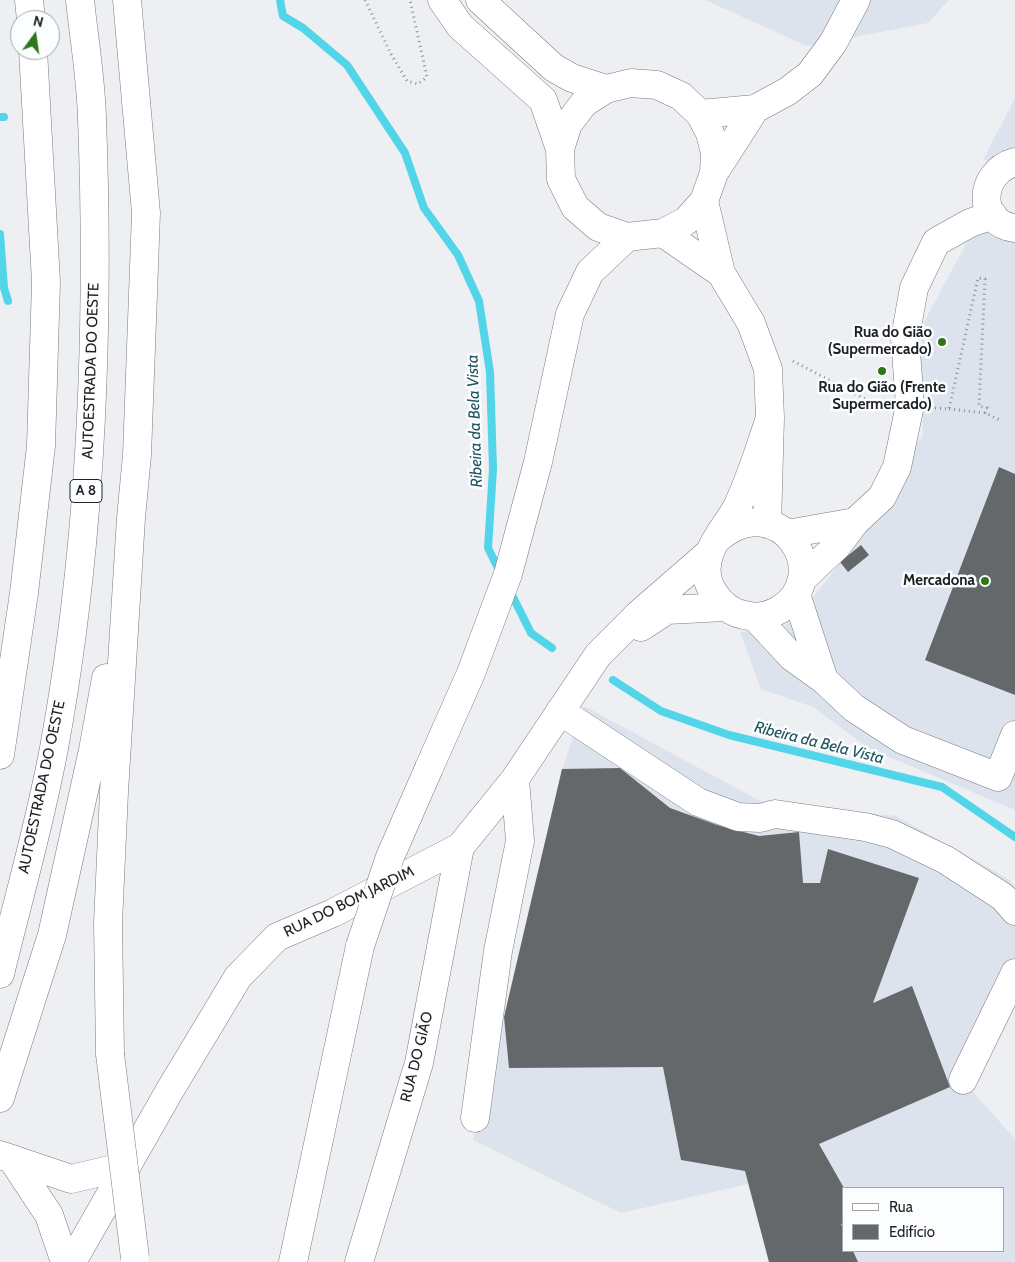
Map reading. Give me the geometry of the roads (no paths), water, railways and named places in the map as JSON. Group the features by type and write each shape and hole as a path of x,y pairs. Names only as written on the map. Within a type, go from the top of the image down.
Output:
{"main road":[{"name":"AUTOESTRADA DO OESTE","path":"0,974 54,750 77,603 88,474 95,264 92,116 80,0"},
{"path":"127,0 146,213 137,455 131,518 108,923 110,1054 135,1260"},
{"path":"442,0 460,26 543,100 560,149 562,179 575,207 598,227 627,237 664,233 686,221 704,201 714,173 755,109"},
{"path":"480,0 554,68 572,78 606,89"},
{"path":"700,114 755,109 788,91 810,74 833,43 856,0"},
{"path":"0,755 24,593 41,446 46,282 34,60"},
{"path":"560,149 568,124 584,103 606,89 631,83 657,85 681,96 700,114 710,133 715,153 714,173"},
{"path":"1004,221 987,199 989,182 995,172 1004,165 1015,162"},
{"path":"704,201 721,273 751,323 768,370 777,529"},
{"path":"770,418 736,507 713,546 707,568 708,583 715,596 725,607 739,615 756,617 771,614 785,606 799,586 837,546 856,522 882,497 897,467 908,413 905,338 914,288 936,242 970,223 1004,221"},
{"path":"664,233 721,273"},
{"path":"294,1262 360,946 390,857 470,672 508,574 538,462 570,314 590,272 627,237"},
{"path":"0,1098 52,935 93,750 131,518"},
{"path":"713,546 728,529 743,523 759,522 777,529 797,547 802,562 799,586 824,680"},
{"path":"777,529 856,522"},
{"name":"RUA DO BOM JARDIM","path":"72,1262 170,1090 238,977 277,937 333,913 460,848 515,779 598,655 639,614 713,546"},
{"name":"RUA DO BOM JARDIM","path":"598,655 667,610 725,607"},
{"path":"756,617 792,657 824,680 854,708 903,740 998,777 1015,735"},
{"path":"560,711 698,802 738,817 760,818 775,814 865,827 892,834 962,870 1003,897 1015,910"},
{"path":"475,1118 498,951 520,841 515,779"},
{"name":"RUA DO GIÃO","path":"359,1262 419,1063 460,848"},
{"path":"962,1080 1015,973"},
{"path":"6,1157 70,1178 127,1166"},
{"path":"6,1157 50,1215 65,1262"},
{"path":"70,1178 95,1222"},
{"path":"50,1215 95,1222"}],"waterway":[{"name":"Ribeira da Bela Vista","path":"280,0 283,16 303,28 347,65 405,153 424,208 458,255 479,301 490,372 493,469 488,548 501,574"},
{"path":"0,234 4,288 8,301"},
{"name":"Ribeira da Bela Vista","path":"510,591 531,633 552,648"},
{"name":"Ribeira da Bela Vista","path":"613,680 661,711 729,735 942,787 1015,837"}],"place":[{"name":"Rua do Gião (Supermercado)","path":"942,342"},
{"name":"Rua do Gião (Frente Supermercado)","path":"882,371"},
{"name":"Mercadona","path":"985,581"}]}
